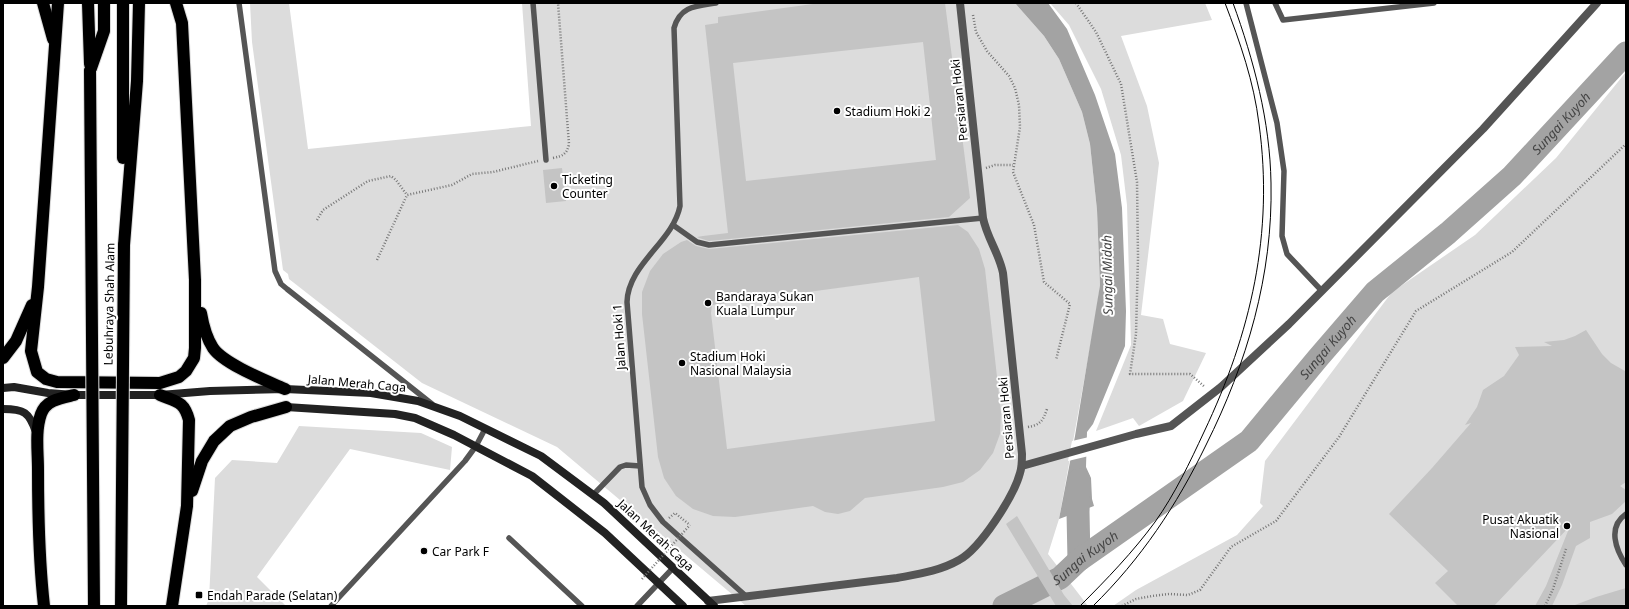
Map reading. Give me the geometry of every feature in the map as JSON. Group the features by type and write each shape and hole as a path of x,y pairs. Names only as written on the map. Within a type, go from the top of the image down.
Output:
{"highway":[{"path":"43,3 56,48"},
{"path":"58,3 38,287 31,351 37,372 46,379 57,382 160,383 179,377 186,371 194,358 195,280 182,3"},
{"name":"Lebuhraya Shah Alam","path":"88,3 90,71 94,606"},
{"path":"90,71 104,31 104,3"},
{"path":"123,3 124,245"},
{"name":"Lebuhraya Shah Alam","path":"121,606 124,245 137,81 139,3"},
{"path":"176,3 182,23"},
{"path":"195,280 203,328 214,349 228,361 251,374 285,389"},
{"path":"3,358 16,341 38,287"},
{"path":"44,606 38,513 38,436 42,414 49,403 56,399 74,395"},
{"path":"160,395 178,402 186,408 190,420 187,506 172,606"},
{"path":"187,506 202,460 214,441 230,426 251,416 286,407"}],"street":[{"name":"Persiaran Hoki","path":"711,604 747,596 897,578 921,574 951,565 971,552 980,541 1003,508 1019,477 1022,466 1020,428 1003,273 1001,260 990,242 983,218 960,3"},
{"path":"1022,466 1136,434 1171,426 1212,394 1289,324 1321,290 1483,129 1597,3"},
{"name":"Jalan Merah Caga","path":"3,388 14,387 48,393 74,395 160,395 210,391 285,389 379,394 418,401 437,407 541,456 604,503 711,604"},
{"path":"286,407 372,412 409,417 442,429 476,446 532,476 605,533 683,606"},
{"path":"3,409 15,409 23,411 29,415 38,436"}],"lane":[{"path":"239,3 275,271 278,278 286,289 437,407"},
{"path":"533,3 546,160"},
{"name":"Jalan Hoki 1","path":"716,3 694,7 683,11 676,19 674,28 681,196 678,215 673,225 634,277 627,294 640,466 642,487 645,496 656,514 663,522 747,596"},
{"path":"1246,3 1277,123 1284,171 1282,236 1287,254 1321,290"},
{"path":"1275,3 1283,20 1434,3"},
{"path":"673,225 697,242 709,245 983,218"},
{"path":"331,606 465,461 476,446 485,429"},
{"path":"593,494 620,467 640,466"},
{"path":"1626,514 1622,517 1616,529 1615,542 1619,554 1626,565"},
{"path":"509,538 582,606"},
{"path":"637,606 673,568"}],"path":[{"path":"407,195 452,185 472,174 493,172 546,160 564,155 568,151 569,144 558,3"},
{"path":"1076,3 1096,32 1121,84 1137,182 1138,257 1136,334 1130,374 1190,374 1212,394"},
{"path":"972,9 976,32 993,59 1009,76 1015,88 1019,105 1020,127 1012,172 1034,225 1044,282 1070,304 1056,360"},
{"path":"1122,606 1136,599 1169,594 1188,595 1200,590 1231,547 1276,521 1339,437 1416,311 1512,252 1626,144"},
{"path":"995,165 1013,165"},
{"path":"317,220 323,210 368,181 391,176 396,180 407,195"},
{"path":"378,260 407,195"},
{"path":"1038,425 1044,420 1047,409"},
{"path":"642,579 690,525 675,513 663,522"},
{"path":"1545,606 1553,589 1566,549"}],"shaded area":[{"name":"Bandaraya Sukan Kuala Lumpur","path":"250,3 289,3 308,149 531,126 522,3 1015,3 1044,36 1059,59 1082,112 1090,144 1097,210 1100,285 1059,519 1048,554 1088,606 746,606 557,447 422,383 289,279 288,274 283,270 252,42"},
{"path":"1050,3 1205,3 1212,20 1121,36 1147,106 1159,163 1141,315 1163,319 1170,344 1206,353 1183,401 1139,426 1133,418 1096,431 1131,345 1127,205 1121,155 1101,89 1069,25"},
{"path":"1626,72 1626,606 1113,606 1136,590 1237,535 1263,506 1260,503 1265,461 1392,292 1475,235 1556,158"},
{"path":"299,426 421,433 452,447 450,470 350,449 257,577 286,606 206,606 209,599 215,478 232,460 277,463"}],"water":[{"path":"1015,3 1048,3 1067,29 1095,95 1115,154 1122,208 1126,311 1125,346 1093,424 1087,432 1086,467 1091,478 1092,499 1094,506 1059,519 1075,436 1100,285 1097,210 1090,144 1082,112 1059,59 1044,36"}],"pier":[{"path":"1089,437 1089,456 1068,461 1072,441"}],"building":[{"path":"820,3 945,3 970,198 949,217 709,241 697,237 728,233 705,25 718,23 718,17","holes":["923,42 936,160 746,181 733,63"]},
{"name":"Ticketing Counter","path":"562,168 566,201 546,203 543,170"},
{"name":"Stadium Hoki Nasional Malaysia","path":"958,225 968,232 979,249 985,269 1001,413 1000,434 993,453 980,470 963,482 943,487 865,498 850,511 838,514 825,512 813,506 735,517 713,516 693,509 676,496 664,478 658,457 642,314 642,292 650,271 663,254 681,242 687,240 696,246 709,249","holes":["919,277 935,421 727,449 711,313 712,305"]},
{"path":"1586,330 1602,354 1611,363 1625,371 1626,374 1626,482 1620,486 1626,490 1626,501 1612,514 1590,522 1590,538 1576,546 1562,585 1552,606 1535,606 1546,586 1570,526 1494,606 1458,606 1435,583 1448,571 1389,514 1471,423 1465,425 1477,407 1483,390 1504,376 1519,355 1515,347 1552,346 1544,342 1564,340"},
{"path":"1017,516 1064,595 1073,606 1056,606 1006,524"},
{"path":"1626,588 1626,604 1619,606 1575,606 1596,597"}],"waterway":[{"name":"Sungai Kuyoh","path":"1004,606 1060,578 1079,560 1249,441 1375,292 1448,233 1512,176 1626,53"},
{"name":"Sungai Midah","path":"1079,480 1079,560"}],"tram line":[{"path":"1080,606 1138,544 1155,522 1182,478 1220,395 1235,357 1246,320 1255,282 1261,243 1263,164 1254,93 1241,47 1225,3"},
{"path":"1093,606 1127,569 1142,550 1157,530 1183,489 1221,414 1234,382 1255,318 1267,251 1270,217 1270,160 1268,137 1260,92 1248,47 1233,3"}],"place":[{"name":"Stadium Hoki 2","path":"837,111"},
{"name":"Ticketing Counter","path":"554,186"},
{"name":"Bandaraya Sukan Kuala Lumpur","path":"708,303"},
{"name":"Stadium Hoki Nasional Malaysia","path":"682,363"},
{"name":"Pusat Akuatik Nasional","path":"1567,526"},
{"name":"Car Park F","path":"424,551"},
{"name":"Endah Parade (Selatan)","path":"199,595"}]}
